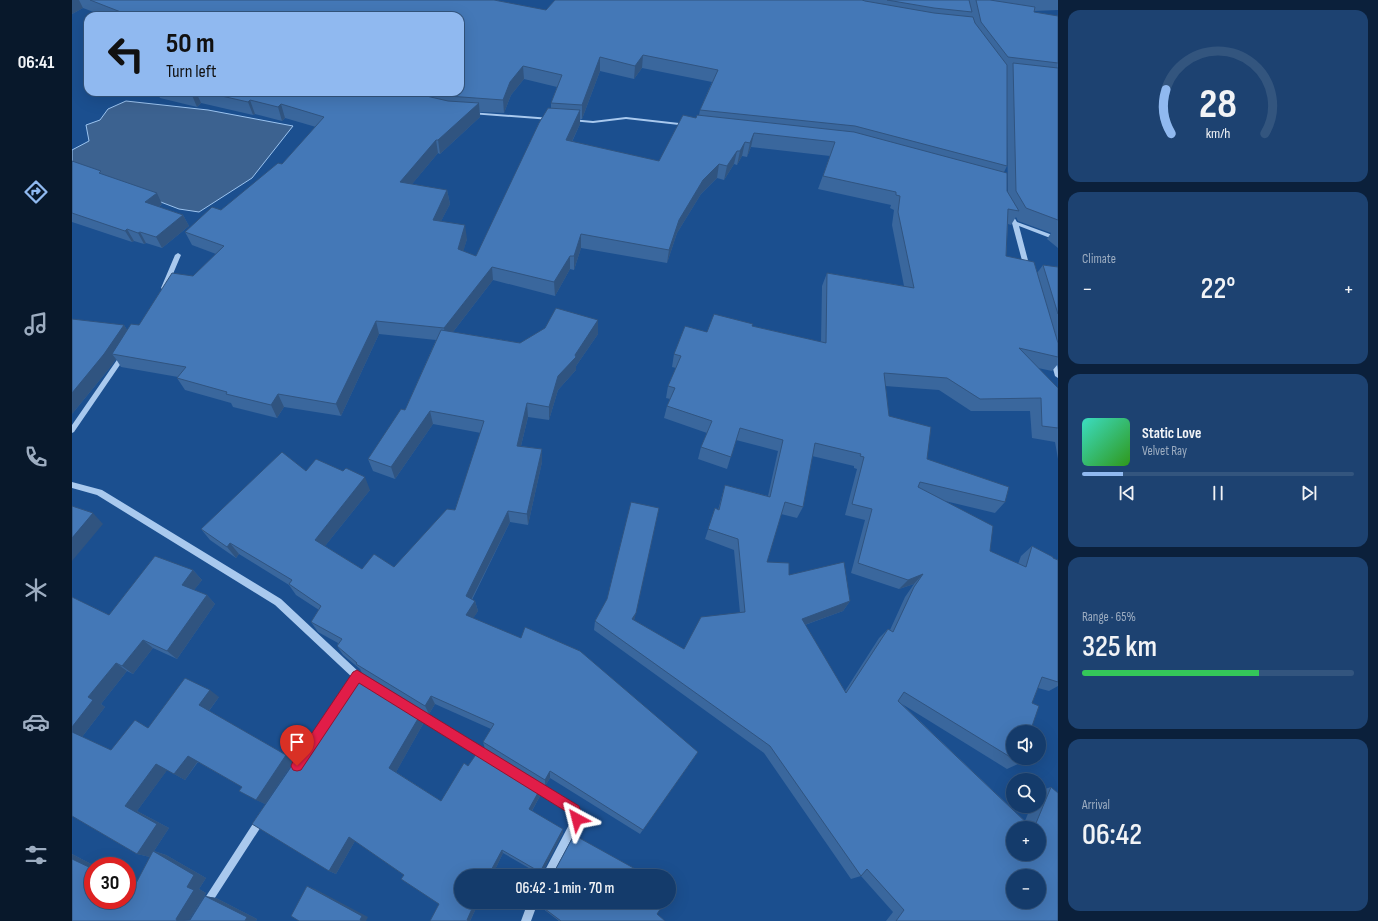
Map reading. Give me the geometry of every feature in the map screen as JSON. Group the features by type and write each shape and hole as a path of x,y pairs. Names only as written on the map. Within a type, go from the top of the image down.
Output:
{"street":[{"path":"466,113 553,119"},
{"path":"561,120 593,122 626,118 695,126"},
{"path":"1008,210 1015,223 1030,277"},
{"path":"1015,223 1058,239"},
{"path":"161,297 178,255"},
{"path":"72,430 128,348"},
{"path":"1052,354 1058,376"},
{"path":"72,485 99,492 278,602 355,679 575,811 577,819 551,869"},
{"path":"199,914 268,808"},
{"path":"526,921 530,909"}],"water":[{"path":"126,101 208,110 293,126 252,178 199,212 179,209 72,168 72,150 89,141 86,125 100,120 108,109"}],"building":[{"path":"90,0 494,0 546,10 555,0 862,0 934,13 973,17 975,23 1007,65 1007,166 855,126 700,110 718,70 643,55 635,66 600,57 582,105 551,103 562,75 523,66 510,82 503,100 448,96 464,96 464,12 121,12"},
{"path":"887,0 969,0 972,12 934,8"},
{"path":"976,0 990,0 1035,7 1034,12 1058,16 1058,63 1008,57 981,22"},
{"path":"1013,63 1058,68 1058,220 1026,208 1016,191"},
{"path":"222,96 426,96 448,101 479,103 438,140 436,140 400,182 447,190 433,220 465,225 458,249 476,256 539,123 548,108 580,110 566,140 659,161 683,115 696,118 697,115 854,132 1007,173 1007,191 1019,211 1008,209 1006,256 1034,262 1058,343 1058,357 1019,348 1058,388 1058,428 1042,426 1041,398 980,399 947,378 884,373 889,416 931,427 927,459 1009,487 1005,502 920,482 918,487 993,526 990,551 1026,567 1032,546 1058,560 1058,682 1042,677 1032,703 1039,706 1032,725 1006,725 1006,754 904,692 898,701 1006,803 1006,813 1016,813 1025,821 1006,821 1006,861 1046,861 1046,821 1037,821 1040,813 1046,813 1046,799 1051,787 1058,793 1058,921 896,921 904,910 867,869 861,876 770,746 595,621 607,599 631,502 659,508 636,613 632,619 684,649 701,617 745,612 738,539 708,529 715,508 719,510 725,485 770,497 783,440 740,428 731,457 701,447 712,421 667,406 675,388 668,386 681,356 674,354 685,326 707,332 714,314 753,324 752,326 826,343 827,273 914,288 898,212 900,196 896,195 896,192 823,176 835,142 754,133 750,143 745,142 740,151 737,151 727,166 719,164 703,180 679,220 669,250 581,234 574,256 570,256 554,282 492,267 444,328 376,321 336,404 278,394 271,405 226,394 227,392 177,378 186,367 112,354 131,324 139,325 172,273 193,276 224,246 185,232 212,207 221,210 278,163 282,164 324,117 281,104 278,107 250,100 248,102","holes":["815,443 861,454 860,456 864,457 852,504 872,509 858,563 908,580 923,574 914,587 893,632 888,629 846,693 802,619 850,601 844,562 789,575 789,563 767,562 785,502 803,507"]},
{"path":"72,161 101,171 99,173 157,193 145,202 183,215 156,237 127,229 125,231 72,213"},
{"path":"1043,265 1058,267 1058,314"},
{"path":"556,308 598,320 575,355 576,357 558,376 549,407 527,403 517,446 542,449 527,514 508,511 466,596 475,601 466,615 521,638 525,627 580,651 698,752 643,830 550,771 545,780 483,742 494,724 431,696 425,706 356,664 357,663 337,646 342,639 311,622 321,606 289,584 292,580 230,543 227,547 201,529 282,452 306,471 316,459 343,471 346,468 365,477 315,540 362,569 374,554 394,567 447,509 455,510 484,421 430,411 391,467 368,459 401,409 405,410 441,330 520,343 545,328"},
{"path":"72,319 124,325 104,354 72,393"},
{"path":"72,506 93,513 72,538"},
{"path":"155,556 193,570 182,585 207,595 167,651 143,640 122,666 116,663 88,697 93,700 72,727 72,597 109,615"},
{"path":"353,676 419,717 389,768 441,801 464,763 468,766 477,753 539,791 529,809 563,829 542,869 535,869 502,850 492,869 454,869 454,909 472,909 467,920 469,921 430,921 439,904 401,879 404,875 349,837 329,871 252,824"},
{"path":"185,678 210,690 199,705 286,755 256,800 239,791 242,787 188,756 174,774 156,764 125,806 157,824 137,854 72,816 72,732 111,750 135,720 148,728"},
{"path":"574,835 635,869 556,869"},
{"path":"153,851 194,875 187,887 194,890 176,919 177,921 72,921 72,859 84,865 84,909 136,909 136,883"},
{"path":"307,886 362,916 360,920 362,921 299,921 291,916"},
{"path":"205,896 247,917 245,921 177,921 190,920"},
{"path":"545,909 660,909 657,914 665,921 561,921"}],"route":[{"path":"297,766 357,676 575,811 577,814 577,819"}]}
